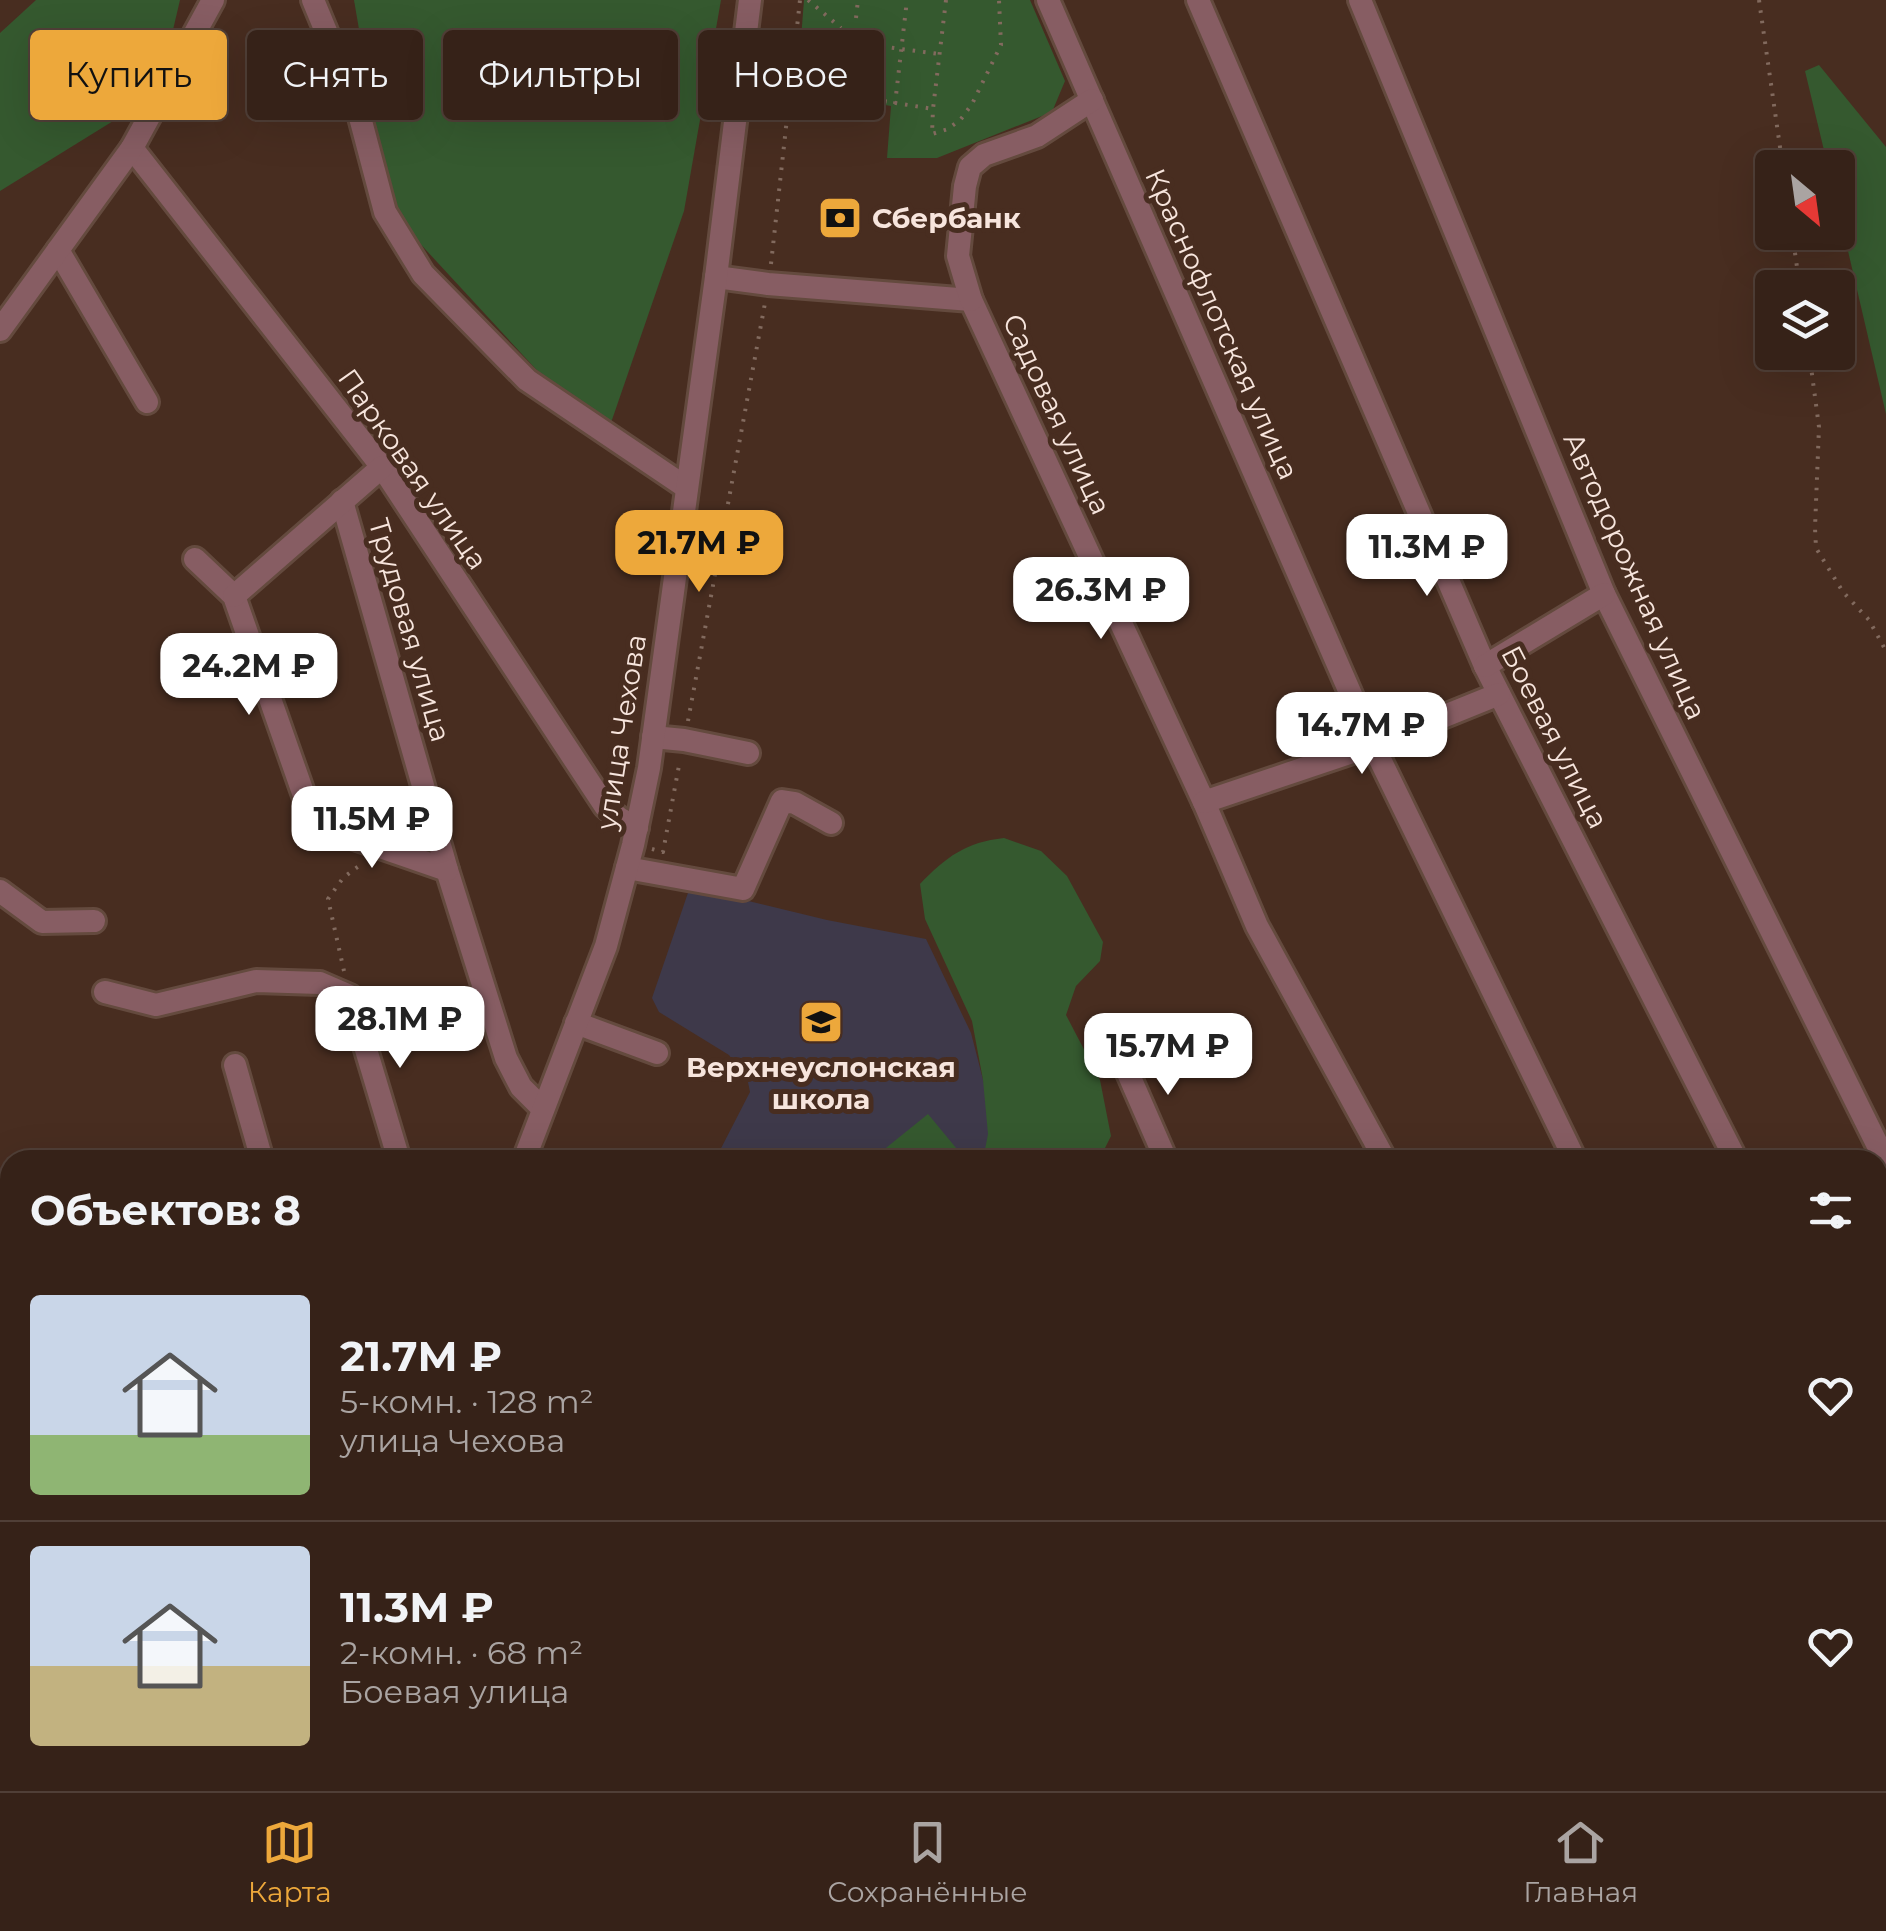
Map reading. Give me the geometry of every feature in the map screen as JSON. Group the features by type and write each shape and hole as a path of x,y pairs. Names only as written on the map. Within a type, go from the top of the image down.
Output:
{"street":[{"path":"0,330 132,148 212,0"},
{"path":"313,0 357,106 384,212 423,274 527,380 688,488"},
{"name":"улица Чехова","path":"528,1150 606,946 632,847 653,737 688,488 750,0"},
{"name":"Краснофлотская улица","path":"1048,0 1373,745 1570,1150"},
{"name":"Боевая улица","path":"1198,0 1485,666 1731,1150"},
{"name":"Автодорожная улица","path":"1360,0 1604,594 1880,1150"},
{"path":"971,300 958,256 970,168 984,155 1038,136 1092,100"},
{"name":"Парковая улица","path":"132,148 382,467 604,806 618,818 632,847"},
{"path":"58,250 147,402"},
{"name":"Садовая улица","path":"716,278 971,300 1258,926 1380,1150"},
{"path":"234,596 382,467"},
{"name":"Трудовая улица","path":"342,501 447,870 506,1058 521,1087 543,1110"},
{"path":"195,559 234,596 314,824 447,870"},
{"path":"1485,666 1604,594"},
{"path":"1204,802 1373,745 1499,694"},
{"path":"653,737 748,753"},
{"path":"632,847 743,888 782,800 795,802 831,823"},
{"path":"0,891 42,922 94,921"},
{"path":"104,992 156,1005 256,982 320,983 350,996 396,1150"},
{"path":"576,1023 656,1053"},
{"path":"1121,1057 1162,1150"},
{"path":"235,1064 259,1150"}],"path":[{"path":"796,30 800,0"},
{"path":"808,0 841,28"},
{"path":"856,18 858,0"},
{"path":"895,104 907,0"},
{"path":"946,0 932,134 948,129 972,104 1001,45 999,0"},
{"path":"1759,0 1780,150"},
{"path":"884,47 939,54"},
{"path":"884,102 932,108"},
{"path":"632,847 664,852 768,284 786,120"},
{"path":"1812,370 1820,427 1816,548 1843,592 1869,620 1886,651"},
{"path":"350,996 328,899 343,878 384,848"}],"shaded area":[{"name":"Верхнеуслонская школа","path":"690,887 926,939 971,1033 998,1138 994,1150 720,1150 750,1092 748,1082 729,1055 659,1012 652,998"}],"green space":[{"path":"36,0 180,0 173,30 30,30 30,120 115,120 0,191 0,33"},
{"path":"354,0 721,0 716,30 698,30 700,120 684,211 604,443 390,211 374,120 423,120 423,30 359,30"},
{"path":"804,0 1030,0 1065,81 1052,112 937,158 887,158 891,106 884,105 884,30 802,30"},
{"path":"1819,65 1886,147 1886,414 1848,250 1855,250 1855,150 1824,150 1805,71"},
{"path":"1004,838 1041,851 1067,876 1103,942 1100,961 1076,986 1066,1015 1100,1080 1111,1136 1104,1150 985,1150 988,1134 983,1080 972,1021 925,919 920,884 957,852"},
{"path":"928,1114 958,1150 883,1150"}],"place":[{"name":"Сбербанк","path":"840,218"},
{"name":"Верхнеуслонская школа","path":"821,1022"}]}
